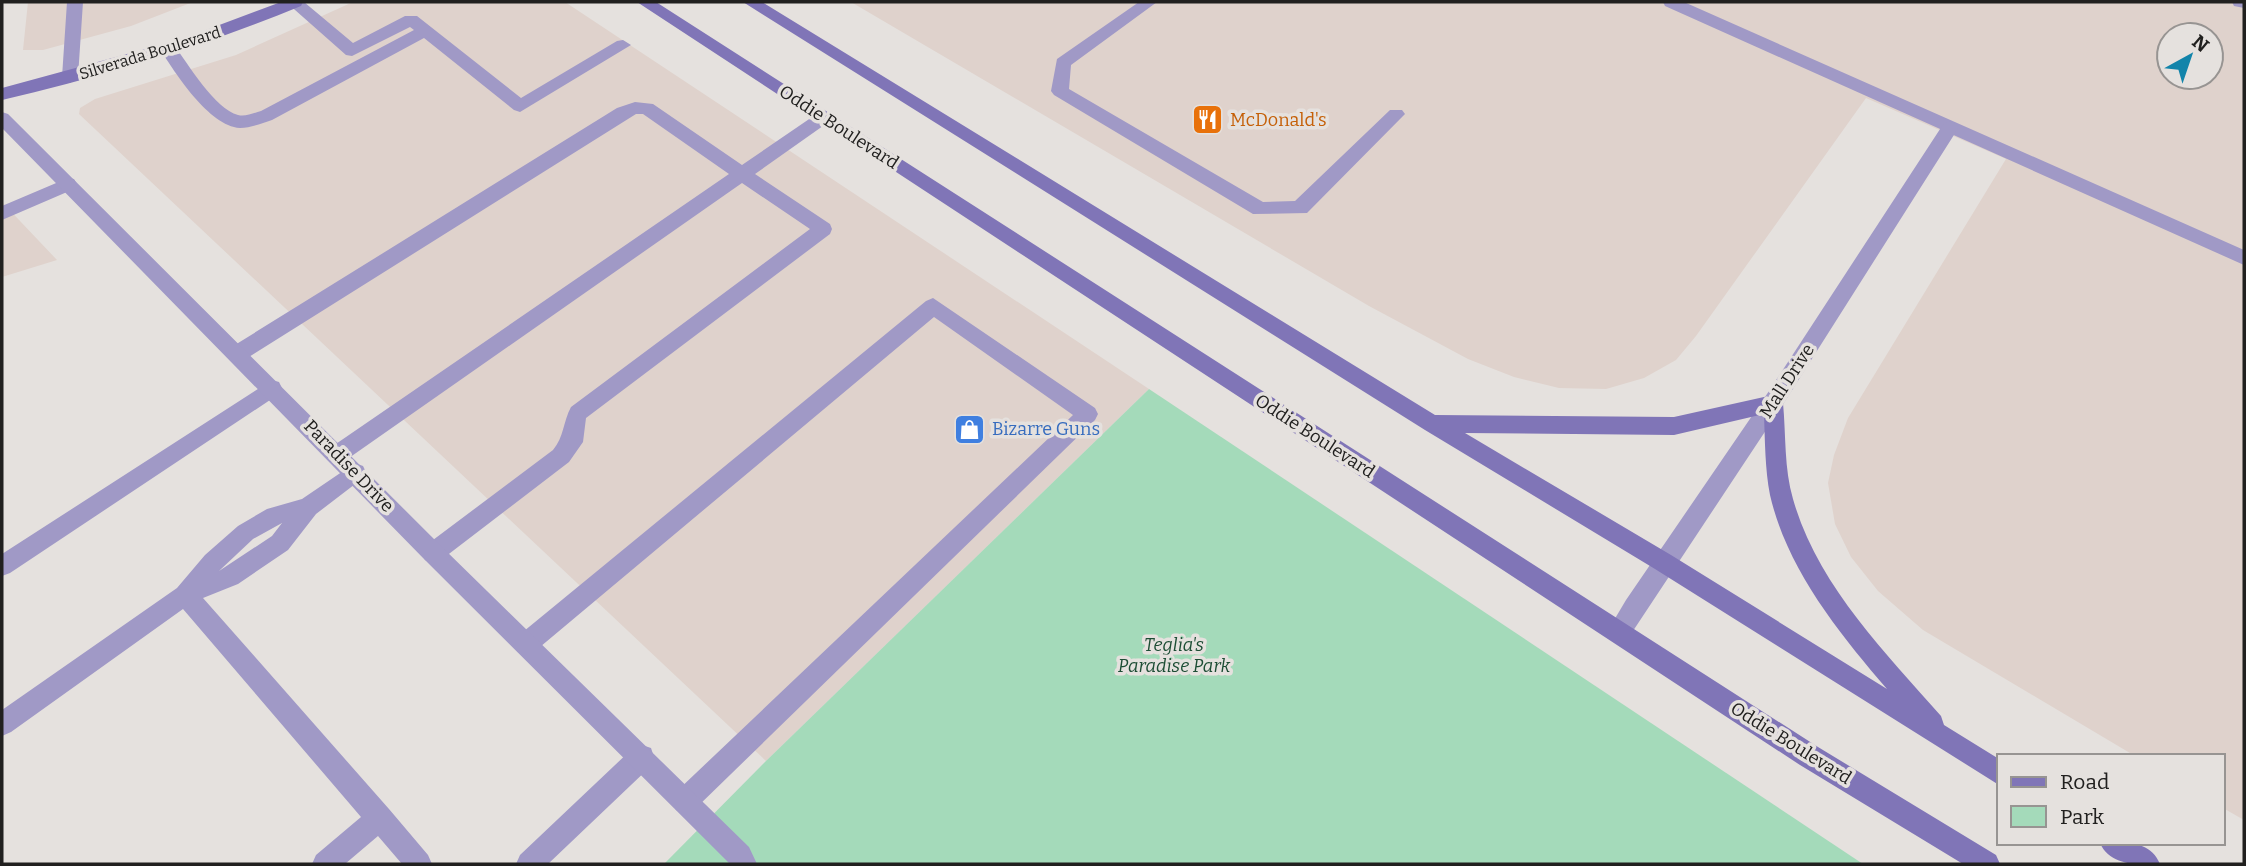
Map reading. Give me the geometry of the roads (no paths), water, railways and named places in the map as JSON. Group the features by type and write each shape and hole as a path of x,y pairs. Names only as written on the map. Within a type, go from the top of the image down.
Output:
{"main road":[{"name":"Silverada Boulevard","path":"2,94 219,33 295,2"},
{"name":"Oddie Boulevard","path":"645,2 1809,755 1987,864"},
{"path":"751,2 1433,424 1662,562 1997,772"},
{"path":"1433,424 1674,426 1773,403 1782,498 1805,557 1833,606 1944,739"},
{"path":"2116,845 2147,864"}],"street":[{"path":"70,77 75,2"},
{"path":"295,2 352,51 411,20 520,107 622,45"},
{"path":"1149,2 1063,63 1060,91 1260,209 1300,208 1396,114"},
{"path":"1671,2 1703,8 1950,127 2244,258"},
{"path":"168,49 189,78 218,107 234,121 247,121 266,116 425,31"},
{"path":"237,354 622,112 635,108 646,108 823,229 592,401 578,413 573,425 572,442 561,456 433,553"},
{"path":"338,454 824,117"},
{"name":"Paradise Drive","path":"2,118 338,454 433,553 642,757 740,856 744,864"},
{"name":"Mall Drive","path":"1619,632 1662,562 1698,515 1773,403 1950,127"},
{"path":"2,213 68,184"},
{"path":"526,643 933,306 1088,414 691,807"},
{"path":"2,566 272,388"},
{"path":"2,724 185,595 210,563 226,548 270,519 308,506 355,472"},
{"path":"185,595 419,864"},
{"path":"529,864 642,757"},
{"path":"325,864 380,818"}],"place":[{"name":"McDonald's","path":"1207,120"},
{"name":"Bizarre Guns","path":"969,429"}],"park label":[{"name":"Teglia's Paradise Park","path":"1174,655"}]}
